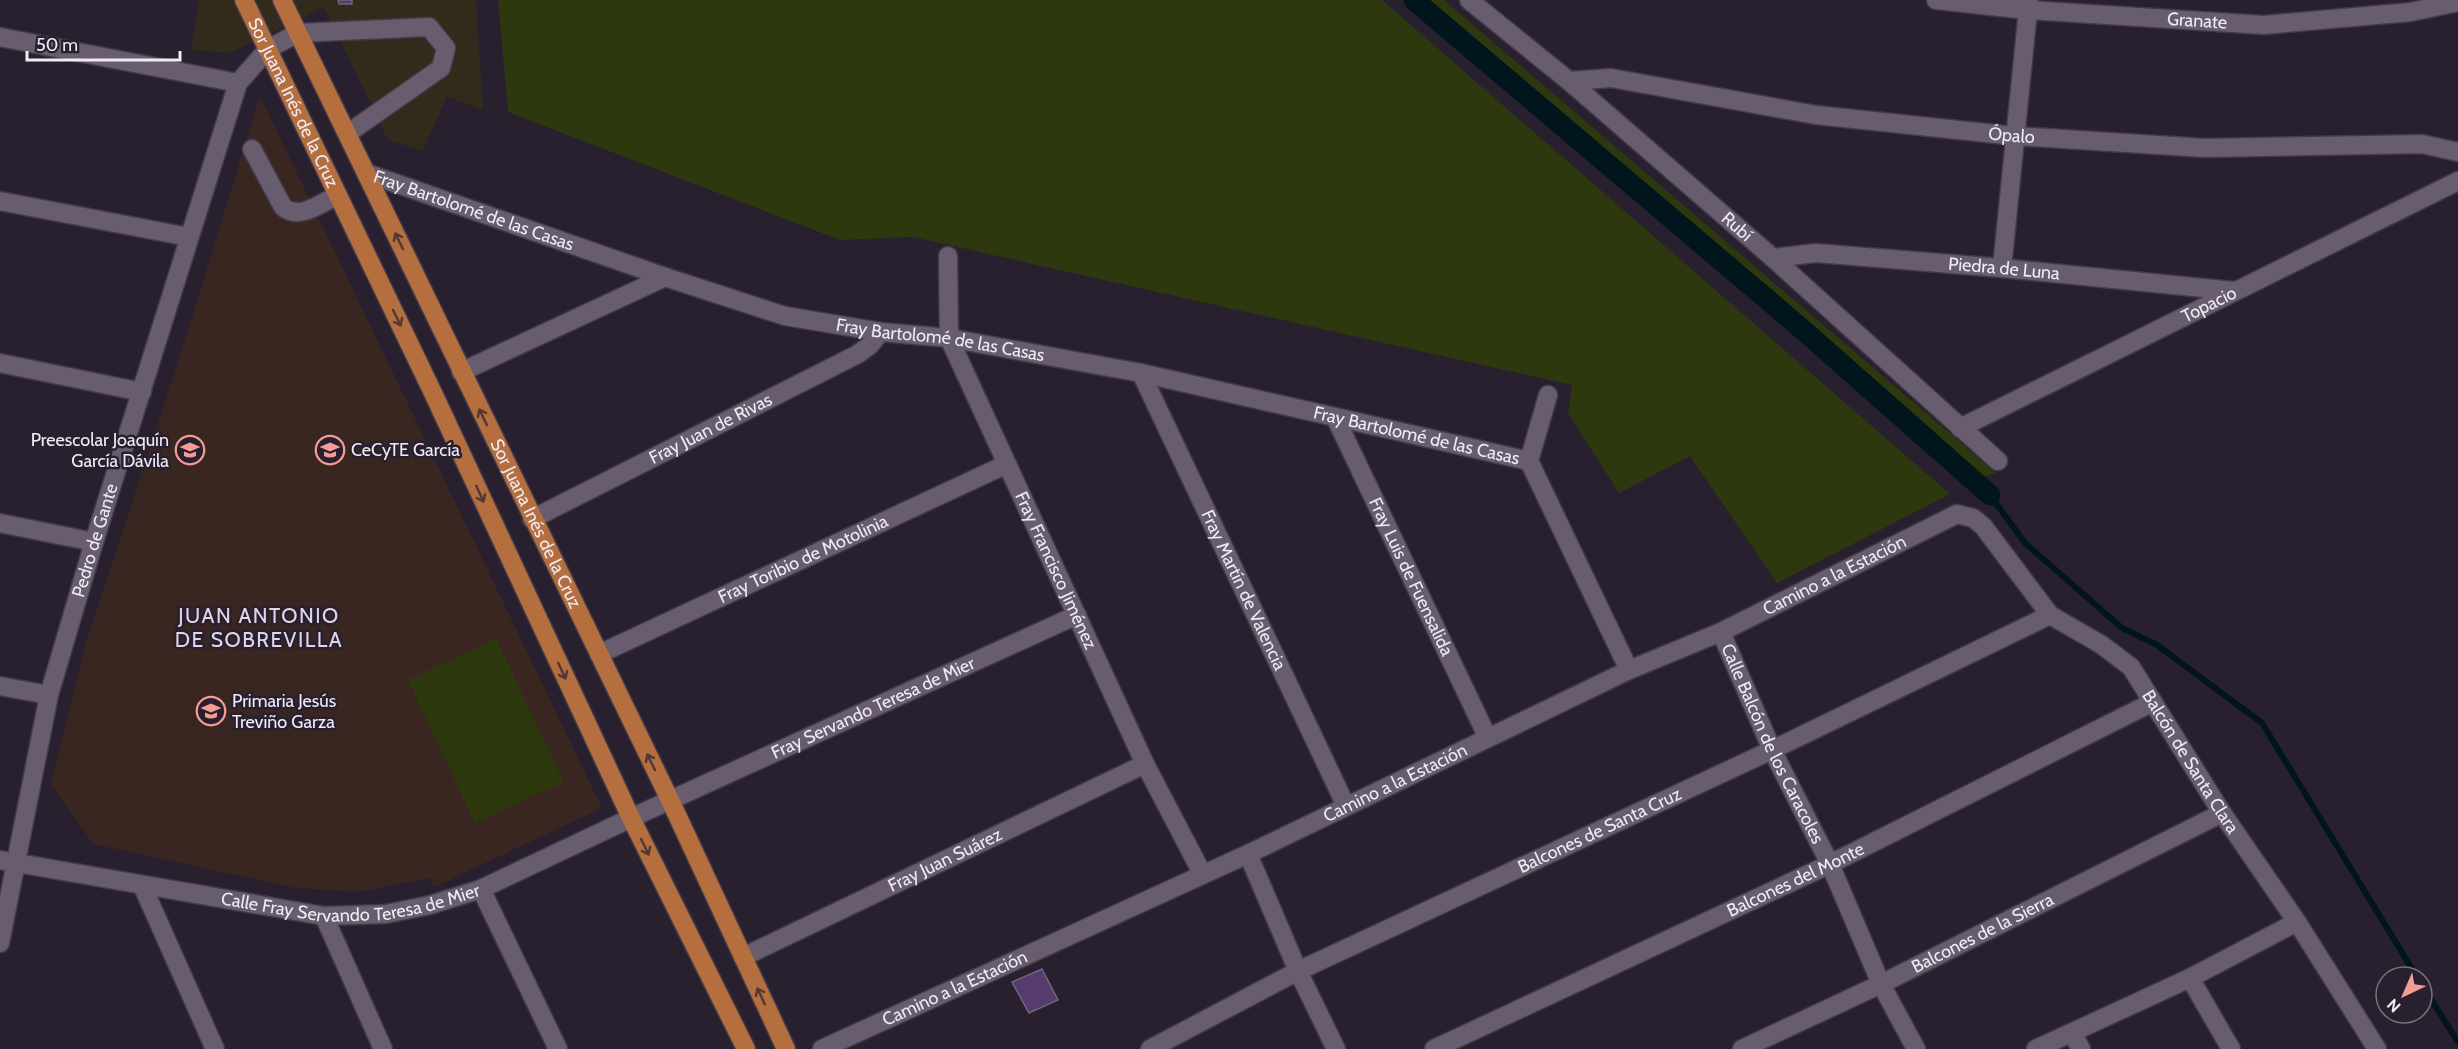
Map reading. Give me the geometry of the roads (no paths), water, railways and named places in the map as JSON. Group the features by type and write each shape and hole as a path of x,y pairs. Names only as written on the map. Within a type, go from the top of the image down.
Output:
{"main road":[{"name":"Sor Juana Inés de la Cruz","path":"244,0 439,406 631,818 746,1049"},
{"name":"Sor Juana Inés de la Cruz","path":"282,0 670,800 786,1049"}],"street":[{"name":"Rubí","path":"1469,0 1569,81 1773,258 1998,461"},
{"name":"Granate","path":"1936,0 2029,5 2264,25 2411,12 2458,2"},
{"path":"2002,268 2029,5"},
{"path":"298,33 429,27 446,48 441,68 347,134"},
{"name":"Pedro de Gante","path":"0,943 7,861 49,695 238,82 267,49 298,33"},
{"path":"0,37 238,82"},
{"name":"Ópalo","path":"1569,81 1611,78 1816,115 2015,136 2205,147 2422,144 2458,152"},
{"path":"252,149 283,207 290,212 299,213 338,195"},
{"name":"Fray Bartolomé de las Casas","path":"366,173 665,277 785,316 881,332 949,338 1141,373 1529,461"},
{"name":"Topacio","path":"1960,428 2458,181"},
{"path":"0,201 189,237"},
{"name":"Piedra de Luna","path":"1773,258 1816,253 2002,268 2235,291"},
{"name":"Fray Francisco Jiménez","path":"948,256 949,338 1145,764 1202,873"},
{"path":"461,372 665,277"},
{"name":"Fray Juan de Rivas","path":"532,519 858,354 881,332"},
{"path":"0,363 142,392"},
{"name":"Fray Martín de Valencia","path":"1141,373 1346,806"},
{"path":"1548,395 1529,461 1629,670"},
{"name":"Fray Luis de Fuensalida","path":"1335,417 1487,736"},
{"name":"Fray Toribio de Motolinia","path":"599,654 1007,464"},
{"name":"Camino a la Estación","path":"822,1049 1202,873 1248,854 1487,736 1629,670 1721,632 1911,536 1957,514 1964,514"},
{"name":"Balcón de Santa Clara","path":"1964,514 1983,526 2050,615 2102,645 2131,667 2222,813 2297,922 2377,1049"},
{"path":"0,523 94,543"},
{"name":"Fray Servando Teresa de Mier","path":"670,800 1077,615"},
{"name":"Balcones de Santa Cruz","path":"1150,1049 1298,971 1772,750 2050,615"},
{"name":"Calle Balcón de los Caracoles","path":"1721,632 1772,750 1830,864 1881,984 1916,1049"},
{"path":"0,686 49,695"},
{"name":"Balcones del Monte","path":"1434,1049 1830,864 2153,702"},
{"name":"Fray Juan Suárez","path":"742,957 1145,764"},
{"name":"Calle Fray Servando Teresa de Mier","path":"7,861 324,916 386,914 430,906 481,890 670,800"},
{"name":"Balcones de la Sierra","path":"1742,1049 1881,984 2222,813"},
{"path":"1248,854 1298,971 1336,1049"},
{"path":"142,885 215,1049"},
{"path":"481,890 558,1049"},
{"path":"324,916 383,1049"},
{"path":"2036,1049 2190,978 2297,922"},
{"path":"2190,978 2231,1049"},
{"path":"2072,1033 2081,1049"}],"waterway":[{"path":"1414,0 1802,329 1990,495"},
{"path":"1990,495 2025,543 2122,628 2157,645 2262,723 2410,965"},
{"path":"2434,1004 2458,1042"}],"place":[{"name":"Preescolar Joaquín García Dávila","path":"190,450"},
{"name":"CeCyTE García","path":"330,450"},
{"name":"Primaria Jesús Treviño Garza","path":"211,711"}],"district":[{"name":"JUAN ANTONIO DE SOBREVILLA","path":"259,628"}]}
